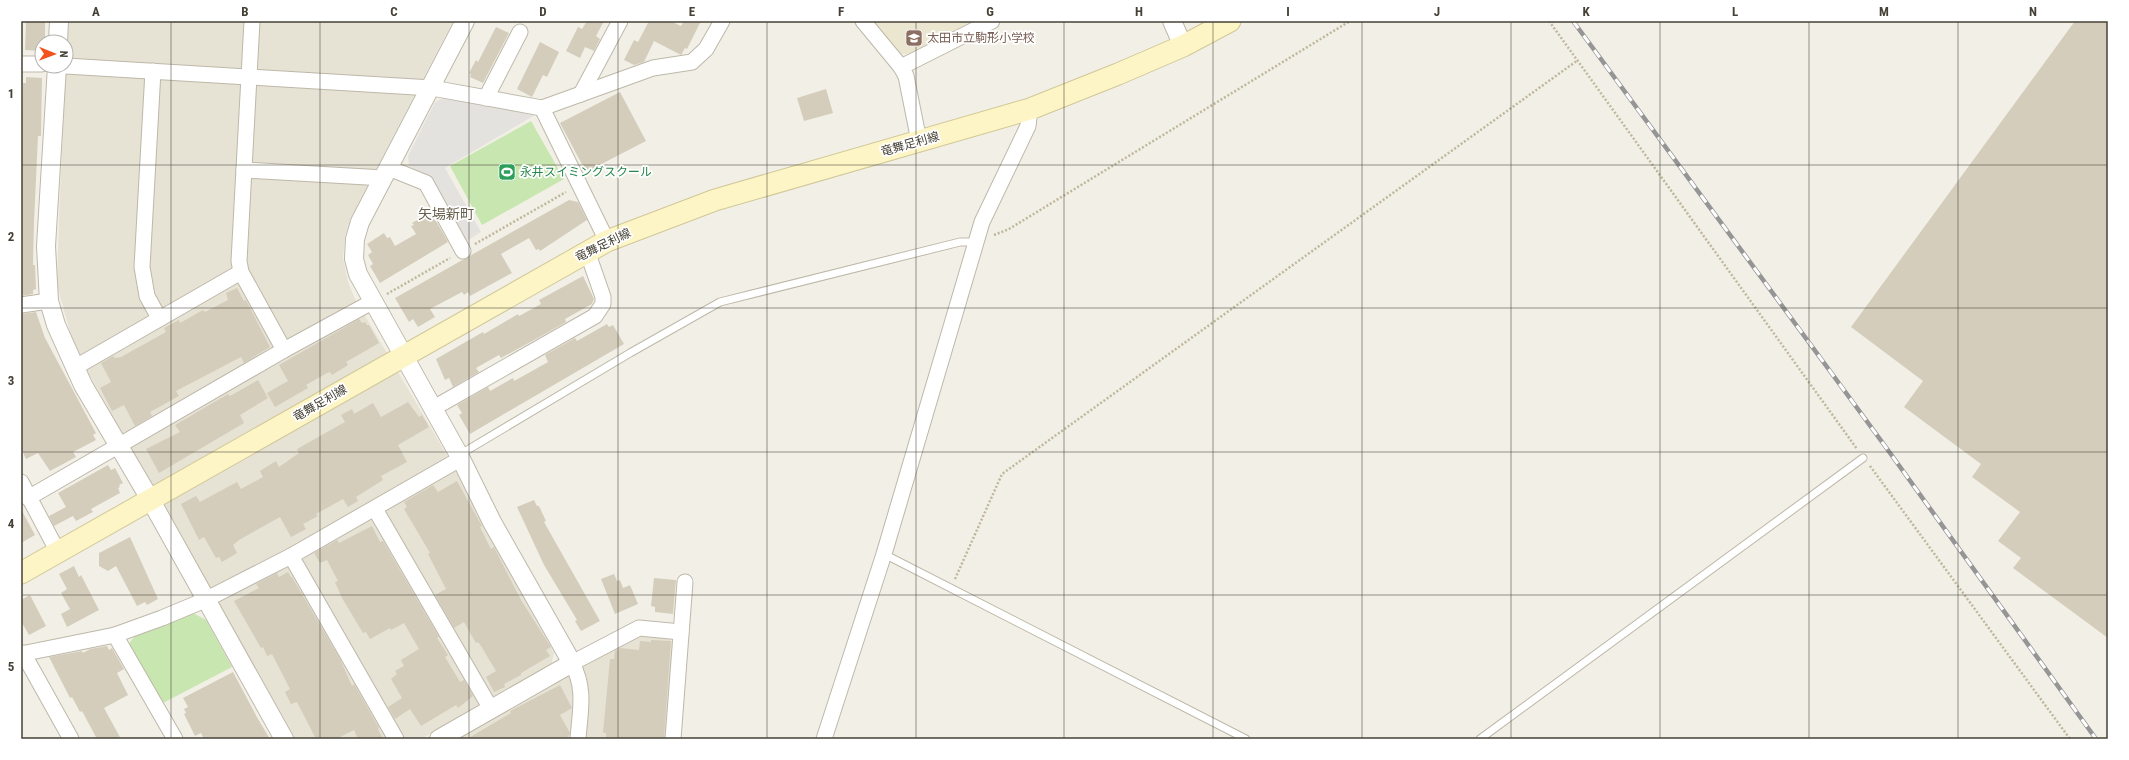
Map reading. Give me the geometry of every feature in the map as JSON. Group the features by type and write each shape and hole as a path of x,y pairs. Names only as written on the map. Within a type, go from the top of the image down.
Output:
{"main road":[{"name":"竜舞足利線","path":"21,573 403,355 607,241 715,200 1030,109 1074,93 1183,46 1230,21"}],"street":[{"path":"58,34 59,21"},
{"path":"252,21 239,261 241,272 284,350"},
{"path":"465,21 432,88 360,222 355,239 354,259 358,274 372,302 459,457 492,522 579,676 582,688 578,739"},
{"path":"581,94 620,21"},
{"path":"74,66 432,88 542,108 653,68 692,62 706,49 722,21"},
{"path":"863,21 901,67 906,76 919,141"},
{"path":"901,67 992,21"},
{"path":"1172,21 1183,46"},
{"path":"486,98 520,32"},
{"path":"21,64 34,64"},
{"path":"153,71 142,267 147,296 159,318"},
{"path":"57,74 46,246 49,301 74,368 150,499 205,600 284,739"},
{"path":"542,108 607,241"},
{"path":"824,739 884,554 982,222 1028,126 1030,109"},
{"path":"244,170 387,173 426,183 462,251"},
{"path":"432,409 595,316 603,304 603,297 587,251"},
{"path":"74,368 241,272"},
{"path":"21,305 49,301"},
{"path":"28,498 284,350 372,302"},
{"path":"71,739 22,654 115,635 205,600 291,556 375,509 459,457"},
{"path":"21,482 28,498 58,552"},
{"path":"375,509 491,709"},
{"path":"291,556 396,739"},
{"path":"673,739 685,582"},
{"path":"439,739 572,663 639,628 681,632"},
{"path":"115,635 174,739"}],"lane":[{"path":"459,457 681,323 720,302 960,242 976,242"},
{"path":"1480,739 1863,458"},
{"path":"884,554 950,590 1246,739"}],"path":[{"path":"976,242 1009,229 1350,21"},
{"path":"1549,21 1863,458 2070,739"},
{"path":"950,590 1002,474 1578,60"}],"shaded area":[{"path":"68,21 453,21 351,217 345,235 343,258 348,282 354,297 445,452 554,653 551,665 421,739 294,739 75,349 57,285 66,74 74,74 74,34 67,34"},
{"name":"太田市立駒形小学校","path":"871,21 976,21 912,54 898,54"},
{"path":"447,96 535,115 445,168 481,232 465,242 431,178 409,166 408,156 435,102"},
{"path":"644,635 666,635 675,645 667,739 457,739 632,637"}],"green space":[{"name":"永井スイミングスクール","path":"531,121 564,179 482,225 450,166"},
{"path":"191,612 206,620 232,667 161,704 128,645 137,633"}],"building":[{"path":"26,21 45,21 45,34 34,34 34,51 25,50"},
{"path":"587,21 604,21 596,36 600,39 594,51 585,47 580,58 566,51 578,27 582,29"},
{"path":"649,21 670,21 681,26 684,21 701,21 687,49 685,48 681,55 654,41 644,62 634,65 624,60 634,40 638,42"},
{"path":"2075,21 2108,21 2108,638 2013,568 2021,558 1998,541 2020,512 1972,477 1981,464 1904,407 1923,381 1851,327"},
{"path":"496,27 509,33 483,83 470,77 471,74 469,73 476,60 478,62"},
{"path":"540,42 559,52 547,77 543,75 532,97 517,89"},
{"path":"26,77 42,78 41,136 38,136 34,222 33,265 35,265 36,289 33,290 33,294 21,296 21,155 23,83 26,83"},
{"path":"826,89 833,113 804,121 797,98"},
{"path":"620,92 646,141 586,172 560,123"},
{"path":"569,200 578,202 587,220 540,251 539,249 536,250 529,238 501,254 512,273 470,296 468,292 464,295 462,292 430,309 435,317 418,327 413,319 409,322 395,298"},
{"path":"431,212 448,242 380,283 370,266 373,264 368,255 372,252 367,244 384,233 387,238 390,237 395,246 416,234 411,226 414,225 412,223"},
{"path":"583,276 594,299 592,304 565,319 566,322 536,339 501,358 499,355 476,368 479,372 453,387 449,378 445,380 436,359 483,332 484,334 518,314 519,316 541,304 539,300"},
{"path":"237,288 244,301 246,300 270,347 244,363 241,357 176,391 179,396 150,412 152,416 135,426 124,405 112,411 100,388 111,382 101,363 113,356 115,358 121,357 166,332 164,328 179,320 180,323 203,310 205,312 228,300 226,293"},
{"path":"36,312 45,338 96,433 93,435 96,440 73,452 76,457 50,471 38,453 26,459 21,448 21,314"},
{"path":"359,319 362,323 365,322 369,325 379,343 346,362 348,365 332,375 330,372 327,373 306,385 308,388 275,407 267,393 288,381 279,365"},
{"path":"607,324 609,327 613,325 624,344 470,434 459,415 462,413 457,405 488,387 490,391 513,378 514,381 548,362 545,355 575,338 577,341"},
{"path":"258,380 268,398 240,415 244,423 159,473 146,449 180,432 175,425 228,394 230,396"},
{"path":"408,402 419,417 422,415 429,427 398,445 407,462 381,476 383,480 356,497 358,501 348,507 343,499 316,514 318,516 303,524 306,529 291,537 280,517 239,540 233,545 237,553 222,562 219,557 216,558 204,537 199,540 181,504 196,496 200,502 237,482 241,489 263,477 260,471 276,461 279,467 299,453 297,449 345,422 341,415 352,409 354,414 373,403 381,417"},
{"path":"108,465 111,470 115,468 123,483 119,485 120,487 118,488 120,493 91,509 93,512 76,521 73,516 54,526 49,516 66,507 58,493"},
{"path":"457,481 482,526 480,527 491,549 494,547 521,600 551,647 546,650 550,656 504,684 505,687 494,692 486,677 496,671 481,646 478,642 476,643 464,622 454,628 435,595 446,589 428,554 430,553 404,509 407,507 404,502 433,485 438,492"},
{"path":"534,500 537,506 539,506 546,521 544,522 600,621 581,631 575,621 577,620 544,565 517,507"},
{"path":"21,509 35,535 21,543"},
{"path":"372,526 380,542 383,541 439,637 437,638 448,655 445,657 460,682 464,680 473,696 458,708 456,705 421,726 410,709 395,719 388,707 402,698 391,679 397,674 395,671 404,666 401,660 419,649 404,623 391,630 390,628 370,639 366,632 363,633 342,598 335,582 338,581 327,560 320,563 314,553 337,540 339,543"},
{"path":"130,537 158,599 147,605 145,602 137,606 116,566 108,571 99,566 99,553"},
{"path":"74,566 79,577 81,575 99,610 67,627 61,614 70,609 61,593 67,589 59,574"},
{"path":"288,572 340,659 352,686 354,684 379,728 378,729 383,739 358,739 354,730 336,739 316,739 297,702 291,704 285,692 290,689 272,654 267,656 263,647 261,648 234,601 259,588 256,584 277,573 279,577"},
{"path":"614,574 617,581 620,580 623,588 630,585 638,604 615,614 601,579"},
{"path":"654,578 676,580 673,614 655,612 655,607 651,606"},
{"path":"30,595 46,626 29,635 21,621 21,600"},
{"path":"651,640 671,641 664,739 606,739 606,733 603,733 610,659 614,659 615,651 620,648 639,650 640,641 651,642"},
{"path":"107,646 109,650 112,648 124,669 117,673 128,695 104,708 121,739 97,739 82,711 80,712 72,697 70,698 49,657 82,651 83,653 90,649"},
{"path":"233,672 270,739 204,739 201,733 195,736 184,714 186,713 184,709 188,707 183,698"},
{"path":"560,685 572,708 560,715 570,733 565,739 467,739 511,713 510,711"}],"railway":[{"path":"1573,21 1885,446 2096,739"}],"place":[{"name":"太田市立駒形小学校","path":"914,38"},
{"name":"永井スイミングスクール","path":"507,172"}],"district":[{"name":"矢場新町","path":"446,214"}]}
